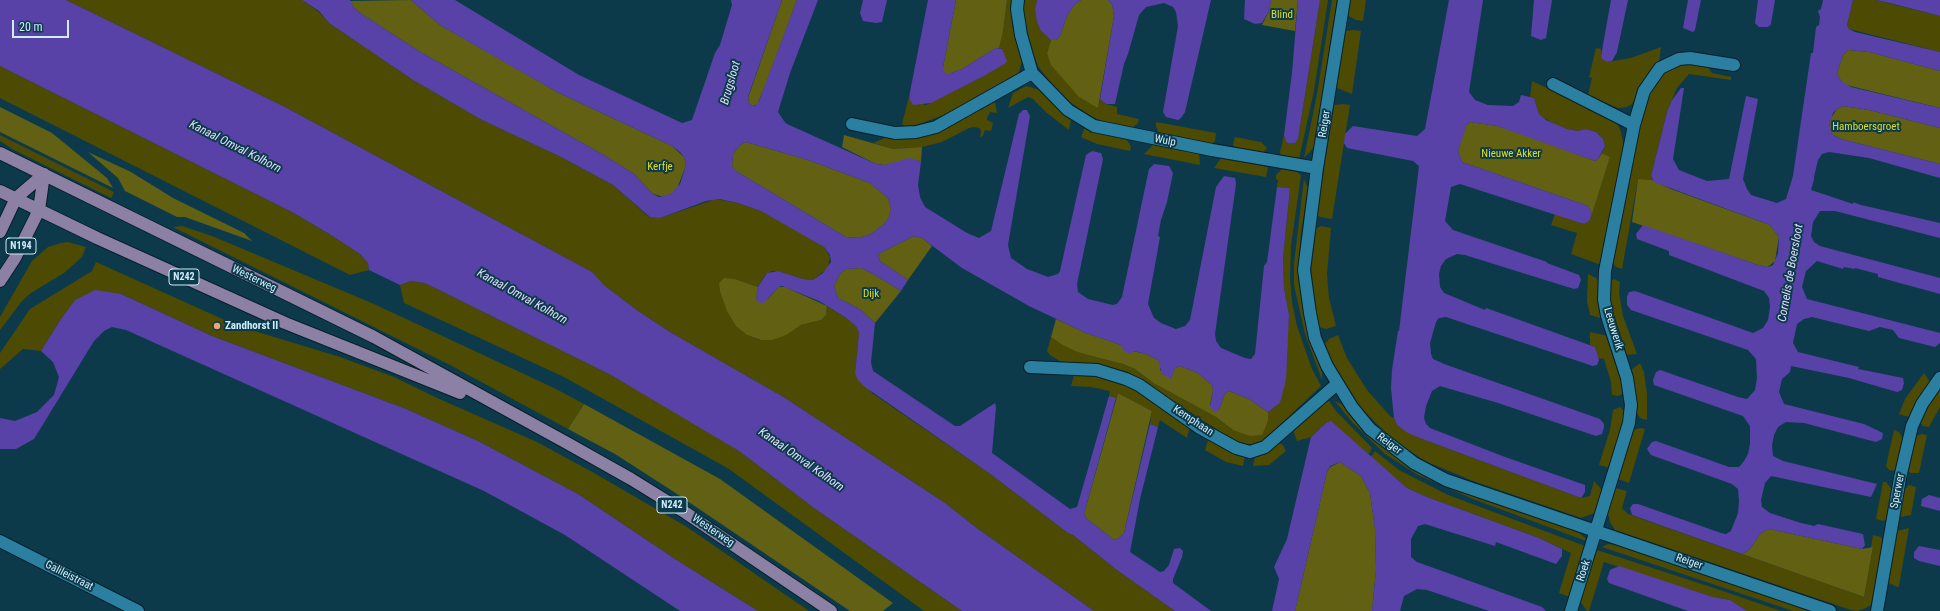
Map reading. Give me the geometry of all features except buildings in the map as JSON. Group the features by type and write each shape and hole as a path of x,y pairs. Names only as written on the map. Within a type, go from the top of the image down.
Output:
{"main road":[{"name":"Westerweg","path":"0,153 374,337 631,479 692,517 832,611"},
{"name":"N194","path":"0,232 16,198 44,174"},
{"name":"N194","path":"0,281 15,258 39,210 44,174"},
{"name":"Westerweg","path":"0,191 285,323 506,410"}],"street":[{"name":"Wulp","path":"1018,0 1017,10 1021,35 1032,73 1068,110 1094,126 1212,150 1317,168"},
{"name":"Reiger","path":"1344,0 1317,168 1304,270 1310,313 1316,338 1327,366 1337,384 1370,429 1414,462 1446,480 1830,611"},
{"name":"Leeuwerik","path":"1598,531 1630,423 1631,405 1628,378 1607,316 1604,293 1605,271 1634,125 1644,91 1660,68 1679,59 1690,58 1734,65"},
{"path":"852,124 895,133 916,132 936,127 1032,73"},
{"path":"1554,84 1634,125"},
{"name":"Kemphaan","path":"1030,367 1097,370 1126,379 1138,385 1200,428 1236,448 1250,452 1264,447 1337,384"},
{"name":"Sperwer","path":"1877,611 1900,478 1912,426 1922,404 1940,378"},
{"name":"Roek","path":"1571,611 1598,531"},
{"name":"Galileistraat","path":"0,541 138,611"}],"shaded area":[{"path":"66,0 302,0 319,12 329,23 413,80 482,120 561,157 613,185 648,216 660,218 716,199 738,203 761,211 824,247 830,257 828,268 813,280 803,279 778,271 772,271 765,275 758,287 735,279 747,335 760,340 773,340 801,325 821,320 826,315 827,306 845,317 856,326 859,333 855,373 872,393 989,473 1068,533 1073,535 1117,570 1175,611 1094,611 978,529 945,503 785,398 670,332 638,311 605,286 592,272 283,106"},
{"path":"1007,0 1012,0 1012,25 1022,61 1018,75 949,113 914,126 904,126 902,124 910,92 910,100 926,105 982,77 1002,49 999,48 1003,32"},
{"path":"1024,0 1037,0 1035,9 1041,31 1051,40 1047,53 1098,108 1100,99 1106,104 1117,107 1117,114 1139,119 1138,123 1131,129 1108,123 1092,117 1065,99 1038,66 1031,49 1024,18"},
{"path":"1320,0 1328,0 1314,91 1299,159 1281,157 1280,152 1284,135 1288,143 1298,139"},
{"path":"1332,0 1337,0 1314,147 1304,158 1317,94"},
{"path":"1350,0 1366,0 1363,21 1356,20 1347,15"},
{"path":"1853,0 1876,0 1940,16 1940,52 1849,29 1847,25"},
{"path":"1345,31 1361,31 1352,94 1337,88"},
{"path":"1661,47 1659,62 1645,79 1632,104 1627,107 1618,108 1588,95 1592,78 1589,77 1596,48 1601,49 1601,56 1607,62 1631,58"},
{"path":"1690,63 1707,66 1712,73 1731,77 1731,80 1689,74 1677,88 1667,112 1651,176 1652,180 1638,179 1622,269 1616,267 1612,261 1638,132 1649,90 1662,72 1675,66"},
{"path":"0,66 292,212 360,254 368,263 369,270 350,275 0,98"},
{"path":"1532,81 1607,116 1617,123 1621,132 1624,148 1601,265 1571,254 1577,233 1551,225 1555,214 1584,224 1589,221 1610,157 1602,153 1605,146 1603,139 1596,132 1586,129 1578,131 1562,128 1542,117 1539,114 1534,98 1530,97"},
{"path":"1026,86 1040,90 1071,119 1069,130 1047,113 1033,99 1028,97 1008,108 1013,93"},
{"path":"995,102 997,113 990,112 987,118 987,120 993,123 991,131 985,130 983,136 980,137 981,130 979,128 974,127 969,128 942,142 922,147 893,149 873,143 885,138 919,137 938,132"},
{"path":"1334,105 1350,105 1332,219 1317,215"},
{"path":"1156,122 1216,133 1215,141 1212,144 1159,134"},
{"path":"1085,127 1103,134 1127,140 1131,147 1130,151 1097,144 1081,137"},
{"path":"0,135 114,193 111,198 14,150 0,141"},
{"path":"1235,137 1261,142 1267,148 1263,153 1235,148 1233,145"},
{"path":"1153,145 1199,153 1200,165 1144,154"},
{"path":"1221,158 1268,167 1266,177 1214,168"},
{"path":"1282,169 1297,172 1301,175 1291,246 1290,277 1292,302 1297,326 1312,369 1321,386 1264,440 1253,444 1239,444 1128,372 1102,365 1063,363 1050,355 1047,351 1051,337 1077,352 1112,360 1135,369 1155,384 1216,417 1233,430 1268,422 1268,412 1280,403 1289,315 1284,288 1283,258 1290,188 1277,187 1278,180 1276,179 1276,175"},
{"path":"1304,179 1308,188 1301,233 1298,276 1307,329 1322,372 1322,380 1305,334 1294,285 1294,263"},
{"path":"182,226 212,236 374,304 556,389 584,404 568,429 450,365 173,227"},
{"path":"1321,226 1331,228 1327,274 1329,298 1336,326 1326,329 1319,327 1313,299 1311,269 1315,229"},
{"path":"68,242 86,247 82,257 64,273 31,293 22,301 0,330 0,317 32,261 48,247"},
{"path":"96,262 238,326 340,357 394,377 435,397 537,442 687,527 809,611 758,611 675,559 578,494 478,441 406,409 212,336 121,294 75,300 41,351 23,349 0,369 0,353 30,309 92,271"},
{"path":"1588,274 1596,278 1599,282 1602,317 1600,318 1590,315 1587,301"},
{"path":"1614,279 1620,282 1619,293 1623,316 1637,354 1626,355 1613,320 1609,305 1609,282"},
{"path":"411,281 425,283 611,375 692,422 739,451 814,508 962,611 924,611 729,469 564,377 404,303 400,285"},
{"path":"1590,332 1608,336 1619,365 1624,393 1618,396 1612,395 1611,382 1604,359 1598,358 1595,347 1590,345"},
{"path":"1338,335 1347,358 1367,390 1390,416 1394,418 1397,425 1425,440 1581,498 1590,496 1594,481 1603,491 1595,513 1581,518 1473,481 1425,461 1401,445 1385,432 1360,407 1335,370 1325,344 1329,339"},
{"path":"1640,363 1644,372 1647,394 1647,420 1640,418 1636,411 1631,370"},
{"path":"1924,373 1930,382 1909,417 1899,414 1905,399"},
{"path":"1074,375 1101,377 1129,386 1190,427 1187,438 1160,420 1158,427 1150,424 1152,411 1118,393 1116,400 1109,396 1110,391 1091,387 1071,386"},
{"path":"1940,386 1940,407 1929,427 1923,426 1919,421"},
{"path":"1329,401 1336,411 1372,448 1369,454 1326,423 1311,437 1297,441 1293,430 1323,403"},
{"path":"1335,401 1343,405 1372,438 1410,468 1459,491 1576,530 1585,538 1586,541 1473,499 1418,475 1385,454 1352,422"},
{"path":"1620,407 1625,412 1623,430 1610,468 1599,465 1610,430 1613,410"},
{"path":"1641,428 1645,429 1629,483 1618,479 1632,430"},
{"path":"1894,430 1899,432 1903,439 1896,471 1889,470 1886,466"},
{"path":"1922,434 1927,435 1919,473 1910,473 1907,470 1915,436"},
{"path":"1208,440 1231,453 1245,456 1243,466 1226,462 1205,450"},
{"path":"1279,443 1283,445 1286,451 1269,465 1253,466 1255,456 1270,451"},
{"path":"1375,451 1399,470 1448,495 1585,546 1570,597 1559,593 1571,553 1539,538 1427,497 1407,488 1371,457"},
{"path":"1883,482 1886,482 1892,490 1887,519 1883,521 1876,519"},
{"path":"1909,485 1916,487 1911,515 1900,517 1904,490"},
{"path":"1615,488 1627,491 1622,508 1628,514 1864,597 1873,547 1871,547 1873,535 1881,537 1883,542 1874,600 1871,605 1866,608 1857,611 1851,610 1615,530 1610,522 1609,516 1607,515"},
{"path":"1909,528 1899,586 1897,587 1887,582 1897,531"},
{"path":"1608,544 1619,545 1811,611 1793,611 1602,547"},
{"path":"1597,550 1781,611 1747,611 1730,600 1713,597 1604,562 1589,611 1587,611 1580,601"}],"green space":[{"name":"Kerfje","path":"411,0 440,25 559,93 672,146 684,157 686,165 677,189 664,197 653,194 634,174 602,154 422,53 363,15 354,8 350,1"},
{"path":"782,0 797,0 757,105 752,106 749,103 748,98"},
{"path":"956,0 1007,0 1003,32 999,48 996,48 962,69 945,74 943,72 943,67"},
{"path":"1081,0 1108,0 1112,4 1114,16 1098,108 1079,97 1051,65 1047,53 1051,40 1056,40 1060,36 1067,16 1074,5"},
{"name":"Blind","path":"1271,0 1298,0 1295,31 1262,25 1269,11"},
{"name":"Hamboersgroet","path":"1848,50 1869,52 1940,71 1940,108 1846,85 1841,81 1837,73 1843,55"},
{"name":"Hamboersgroet","path":"1843,106 1869,110 1940,128 1940,164 1841,139 1832,134 1829,127 1831,118 1837,109"},
{"path":"0,107 52,133 107,178 113,188 0,132"},
{"name":"Nieuwe Akker","path":"1470,122 1497,126 1520,133 1595,161 1602,153 1610,157 1592,214 1588,206 1462,162 1458,151 1465,126"},
{"path":"844,135 893,149 922,147 921,162 917,160 885,165 876,164 842,147"},
{"path":"746,142 808,160 870,183 888,198 891,208 889,217 884,224 871,234 859,238 846,237 736,171 732,166 733,154 740,145"},
{"path":"88,152 131,172 173,198 244,233 252,241 185,217 177,217 125,191 118,178"},
{"path":"1638,179 1652,180 1671,189 1770,225 1779,237 1775,261 1768,267 1758,265 1632,222"},
{"name":"Dijk","path":"914,236 922,238 932,246 908,280 880,261 878,254"},
{"name":"Dijk","path":"861,268 901,291 875,323 861,310 838,298 834,286 840,274 846,269"},
{"path":"724,278 735,279 758,287 756,300 768,299 778,287 785,287 827,306 826,315 821,320 801,325 786,335 773,340 761,340 747,335 736,326 727,311 720,291 719,283"},
{"path":"1056,319 1086,333 1121,345 1133,351 1146,354 1158,360 1160,363 1160,370 1171,378 1175,368 1180,366 1198,373 1212,385 1213,390 1210,405 1219,410 1225,393 1229,391 1249,399 1268,412 1268,421 1262,435 1250,436 1233,430 1216,417 1155,384 1135,369 1123,364 1077,352 1061,344 1051,337"},
{"path":"1118,393 1152,411 1124,533 1119,538 1114,540 1087,519 1084,514"},
{"path":"584,404 720,479 893,603 883,611 850,611 671,490 615,454 568,429"},
{"path":"1340,462 1361,476 1370,493 1375,529 1376,570 1372,611 1295,611 1327,472 1330,467"},
{"path":"1769,529 1862,549 1873,547 1864,597 1742,554 1749,550 1761,533"}],"water":[{"name":"Kanaal Omval Kolhorn","path":"0,0 66,0 283,106 592,272 605,286 638,311 670,332 785,398 945,503 978,529 1094,611 962,611 814,508 739,451 611,375 425,283 411,281 400,285 369,270 368,263 360,254 292,212 0,66"},
{"name":"Brugsloot","path":"302,0 350,0 354,8 363,15 422,53 602,154 634,174 653,194 659,197 671,194 680,184 686,165 684,157 680,152 672,146 559,93 511,66 440,25 411,0 455,0 579,75 682,123 692,120 715,53 720,45 732,5 731,0 782,0 748,97 749,103 752,106 755,106 759,101 797,0 818,0 790,73 778,112 784,121 787,124 876,164 885,165 909,158 921,162 918,185 920,197 925,207 967,233 979,238 991,231 1019,114 1023,110 1027,110 1030,116 1008,245 1011,258 1027,269 1048,277 1058,274 1060,271 1086,155 1092,151 1101,153 1103,159 1077,284 1078,292 1088,299 1113,305 1117,304 1122,297 1149,169 1154,164 1169,166 1173,173 1167,202 1161,220 1158,236 1160,237 1148,304 1154,318 1161,323 1176,329 1185,326 1190,320 1216,187 1224,176 1235,178 1236,184 1215,334 1216,341 1221,348 1245,358 1251,359 1255,354 1264,266 1267,262 1277,187 1290,188 1283,258 1284,288 1289,315 1286,380 1280,403 1268,412 1249,399 1229,391 1225,393 1219,410 1215,412 1210,407 1213,390 1212,385 1198,373 1180,366 1175,368 1171,379 1162,374 1158,360 1146,354 1134,351 1130,354 1123,350 1121,345 1086,333 1029,306 962,268 922,238 914,236 878,254 880,261 908,280 901,291 861,268 846,269 840,274 834,286 838,298 861,310 875,323 871,362 873,371 955,426 960,426 995,403 996,407 992,453 1070,509 1077,507 1109,396 1116,398 1084,514 1087,519 1114,540 1119,538 1124,533 1150,424 1158,427 1140,499 1130,552 1160,572 1164,571 1169,565 1174,549 1180,548 1183,551 1182,557 1173,579 1173,583 1211,611 1175,611 1117,570 1073,535 1068,533 989,473 865,387 858,380 855,373 859,333 856,326 845,317 819,301 782,286 778,287 764,303 756,300 758,287 767,273 778,271 803,279 813,280 823,273 831,262 830,255 824,247 761,211 738,203 719,199 706,201 660,218 650,217 613,185 561,157 482,120 413,80 329,23 319,11","holes":["746,142 808,160 870,183 888,198 891,208 889,217 884,224 871,234 859,238 846,237 736,171 732,166 733,154 740,145"]},
{"path":"863,0 887,0 882,22 876,23 863,21 860,13"},
{"path":"928,0 956,0 943,67 945,73 951,73 962,69 996,48 1002,49 1007,61 982,77 931,103 913,105 910,100 910,92"},
{"path":"1037,0 1081,0 1074,5 1067,16 1060,36 1056,40 1051,40 1041,31 1037,22 1035,9"},
{"path":"1108,0 1211,0 1185,112 1178,120 1166,117 1163,112 1178,26 1176,12 1173,7 1164,3 1146,7 1139,15 1124,64 1115,104 1106,104 1100,99 1114,16 1112,4"},
{"path":"1245,0 1271,0 1269,11 1262,23 1255,24 1244,19"},
{"path":"1298,0 1320,0 1298,139 1295,143 1287,143 1284,135 1292,73"},
{"path":"1449,0 1483,0 1469,92 1475,100 1488,105 1513,106 1519,102 1521,95 1534,98 1539,114 1546,120 1567,129 1578,131 1586,129 1596,132 1603,139 1605,146 1598,159 1595,161 1497,126 1470,122 1467,124 1458,151 1462,162 1588,206 1592,214 1589,221 1584,224 1460,184 1451,187 1445,221 1453,230 1547,262 1579,275 1581,280 1578,288 1574,289 1465,255 1457,254 1446,259 1441,266 1439,274 1440,287 1444,293 1485,310 1486,308 1595,347 1599,360 1597,365 1593,366 1446,317 1439,318 1436,322 1430,343 1431,354 1433,359 1444,364 1600,419 1604,424 1604,427 1602,434 1596,436 1498,403 1440,386 1432,391 1426,406 1424,418 1426,424 1430,428 1505,457 1585,485 1585,492 1581,498 1408,433 1397,425 1394,418 1391,388 1392,370 1399,331 1419,166 1413,161 1347,148 1344,143 1345,134 1353,126 1417,136 1425,129"},
{"path":"1534,0 1552,0 1546,38 1541,40 1531,36"},
{"path":"1611,0 1628,0 1617,52 1612,61 1607,62 1602,59 1601,56"},
{"path":"1688,0 1701,0 1695,30 1693,32 1683,28"},
{"path":"1758,0 1775,0 1771,24 1768,27 1759,27 1755,23"},
{"name":"Cornelis de Boersloot","path":"1823,0 1853,0 1847,25 1849,29 1855,32 1940,52 1940,71 1869,52 1848,50 1843,55 1837,73 1841,81 1851,87 1940,108 1940,128 1869,110 1843,106 1833,113 1829,126 1832,134 1841,139 1940,164 1940,178 1869,158 1829,152 1822,154 1818,160 1814,177 1818,189 1861,205 1940,223 1940,238 1835,211 1820,211 1813,222 1811,236 1814,242 1820,246 1940,278 1940,294 1878,277 1878,274 1855,268 1844,267 1843,269 1817,261 1806,271 1802,287 1807,299 1940,333 1940,343 1935,347 1899,338 1893,330 1880,327 1869,331 1812,317 1804,319 1797,324 1793,343 1798,352 1859,367 1858,369 1903,378 1904,383 1902,390 1897,392 1849,378 1791,366 1790,372 1782,379 1779,392 1784,404 1864,424 1883,433 1882,439 1876,442 1804,423 1786,422 1778,427 1774,435 1772,445 1773,456 1783,461 1877,484 1871,497 1771,476 1765,483 1761,500 1762,507 1770,513 1801,523 1814,526 1818,524 1863,534 1865,545 1862,549 1769,529 1761,533 1749,550 1742,554 1632,515 1630,508 1633,504 1638,504 1721,533 1726,534 1731,531 1738,513 1738,489 1732,484 1651,455 1647,449 1652,442 1656,441 1729,467 1739,467 1748,454 1750,444 1750,426 1743,416 1654,385 1653,380 1656,372 1660,370 1747,399 1755,390 1757,378 1756,359 1748,350 1631,310 1627,305 1627,297 1629,292 1635,291 1753,333 1763,328 1768,320 1770,307 1769,298 1764,291 1669,255 1669,251 1637,239 1636,234 1643,225 1758,265 1768,267 1773,265 1778,253 1779,237 1770,225 1654,182 1651,176 1667,112 1672,100 1681,88 1684,88 1673,159 1679,170 1707,181 1729,179 1746,96 1758,99 1743,179 1751,195 1777,203 1786,199 1793,176 1811,53 1813,53 1816,27 1819,25 1820,17 1818,11 1821,9"},
{"path":"1876,0 1940,0 1940,16 1890,3"},
{"path":"95,290 121,294 212,336 406,409 478,441 578,494 675,559 758,611 680,611 565,535 484,491 126,330 112,327 104,331 94,341 34,439 16,449 0,449 0,418 15,421 37,412 54,395 59,377 53,362 41,351 75,300"},
{"path":"1331,421 1407,488 1427,497 1539,538 1562,549 1562,556 1556,564 1496,542 1495,546 1425,524 1418,526 1411,539 1411,557 1417,562 1542,607 1546,611 1489,611 1427,590 1417,589 1404,596 1400,611 1372,611 1376,570 1375,529 1370,493 1361,476 1340,462 1330,466 1327,472 1295,611 1272,611 1279,579 1274,567 1287,539 1311,437 1326,423"},
{"path":"1929,495 1940,498 1940,511 1921,506 1922,499"},
{"path":"1919,546 1940,550 1940,566 1919,561 1914,558 1914,552"},
{"path":"1619,566 1713,597 1730,600 1747,611 1688,611 1609,583 1607,579 1610,570"}],"pier":[{"path":"1817,169 1816,177 1820,187 1854,200 1853,204 1811,190"}],"place":[{"name":"Zandhorst II","path":"217,326"}]}
